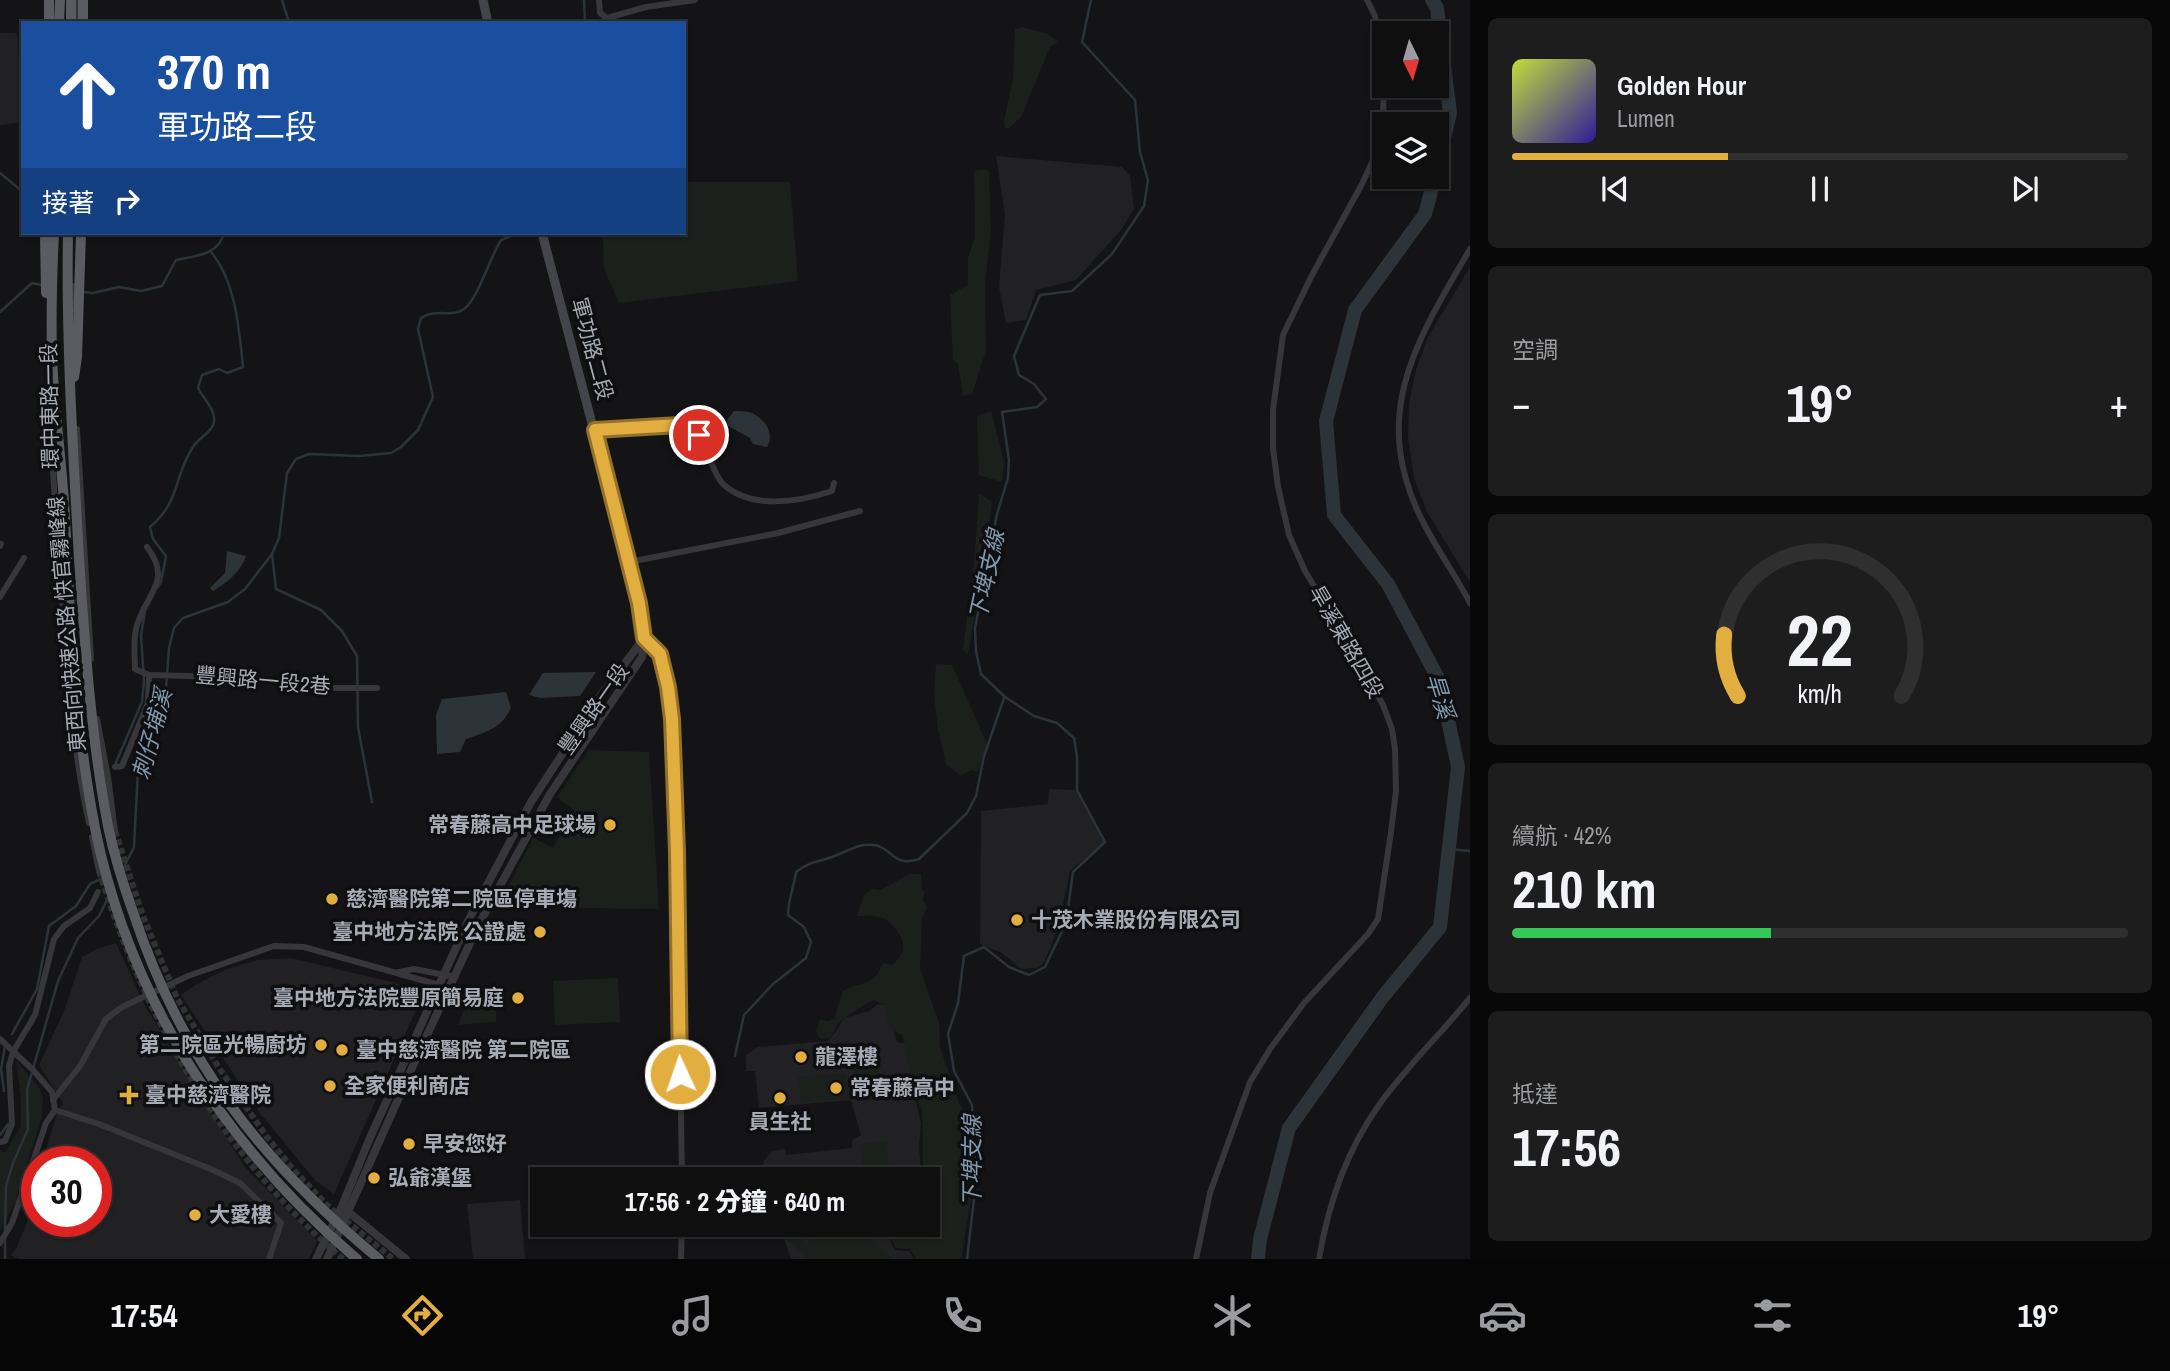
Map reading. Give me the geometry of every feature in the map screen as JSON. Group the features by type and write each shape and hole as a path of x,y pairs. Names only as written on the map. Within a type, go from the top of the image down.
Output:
{"highway":[{"path":"49,0 49,21"},
{"path":"57,21 58,0"},
{"path":"71,0 71,21"},
{"path":"83,0 83,21"},
{"name":"東西向快速公路 快官霧峰線","path":"50,235 46,314 65,510 72,663 82,749 96,829 121,922 158,1009 200,1082 250,1153 278,1184 357,1259"},
{"name":"東西向快速公路 快官霧峰線","path":"68,235 70,404 91,720 108,827 120,874 146,954 189,1043 234,1110 304,1194 379,1259"},
{"path":"70,404 77,356 78,235"}],"main road":[{"path":"483,0 488,21"},
{"name":"軍功路二段","path":"543,235 629,562 644,638"}],"street":[{"path":"77,21 78,0"},
{"path":"599,0 600,13 607,18 646,7 695,0"},
{"name":"旱溪東路四段","path":"1196,1259 1210,1193 1250,1082 1270,1048 1304,1003 1368,934 1378,919 1391,832 1396,791 1392,729 1352,649 1305,571 1289,535 1278,487 1273,448 1273,410 1283,335 1366,175 1374,158 1383,125 1384,69 1375,16 1367,0"},
{"name":"環中東路一段","path":"50,235 51,465 72,721 80,783 99,871"},
{"name":"環中東路一段","path":"78,235 73,312 74,383 96,713 115,831"},
{"path":"1470,249 1422,332 1408,367 1400,401 1398,429 1401,457 1410,490 1424,523 1470,603"},
{"path":"50,384 74,383"},
{"path":"595,430 657,425 692,428 699,435 721,481 742,495 758,500 777,502 824,494 832,491 834,483"},
{"path":"629,562 778,533 860,511"},
{"path":"115,767 122,766 148,704 149,675 135,669 135,632 142,609 159,582 160,570 147,547"},
{"path":"0,597 24,558"},
{"path":"644,638 660,654 672,719 678,864 678,1057 682,1167"},
{"name":"豐興路一段","path":"329,1258 345,1209 425,1014 468,921 531,802 598,699 644,638"},
{"name":"豐興路一段","path":"318,1255 345,1209 478,926 550,794 642,657 644,638"},
{"name":"豐興路一段2巷","path":"149,675 172,674 278,682 296,688 377,688"},
{"path":"0,1142 5,1141 12,1124 9,1066 13,1052 35,1015 54,939 64,926 90,908 99,892"},
{"path":"53,1100 80,1066 106,1019 122,1007 188,976 274,946 304,947 450,988"},
{"path":"399,972 414,969 455,977"},
{"path":"1319,1259 1336,1191 1362,1133 1379,1105 1470,998"},
{"path":"0,1039 33,1070 51,1092 55,1110 46,1123 12,1223 0,1243"},
{"path":"55,1110 110,1128 240,1183 281,1223 269,1259"},
{"path":"345,1209 406,1259"},
{"path":"681,1259 682,1237"},
{"path":"318,1255 329,1258"}],"shaded area":[{"path":"1022,27 1048,34 1058,42 1050,47 1021,117 1008,129 1005,128 1004,121 1013,78 1015,29"},
{"path":"0,33 17,33 21,57 21,122 0,125"},
{"path":"996,156 1122,167 1130,176 1134,209 1121,230 1076,280 1036,290 1026,320 1006,323 999,287 1005,214"},
{"path":"985,169 989,172 991,232 985,282 986,350 972,394 963,396 958,364 953,360 950,295 968,285 968,258 975,237 974,173 976,170"},
{"path":"686,182 790,182 798,281 619,303 604,269 603,235 686,235"},
{"path":"1470,267 1470,582 1427,512 1414,478 1408,437 1409,403 1416,370 1428,337"},
{"path":"734,411 752,413 761,419 769,432 767,447 753,444 750,438 728,426 727,420"},
{"path":"991,411 1004,463 1002,482 979,475 977,416"},
{"path":"979,493 992,502 968,654 963,650"},
{"path":"227,551 246,556 233,576 213,591 210,588 225,573"},
{"path":"936,664 952,665 987,744 978,772 971,770 961,776 946,764 934,695"},
{"path":"596,672 580,696 540,698 529,695 543,673"},
{"path":"506,692 511,708 498,725 466,739 460,752 437,754 436,715 442,699"},
{"name":"常春藤高中足球場","path":"589,750 649,752 659,909 498,907 533,838 553,848 575,811 557,797"},
{"name":"十茂木業股份有限公司","path":"1049,789 1077,790 1105,842 1070,871 1058,928 1044,963 1036,968 1021,969 1002,953 980,944 981,811 1048,804"},
{"path":"910,874 921,874 922,890 925,892 923,900 927,907 922,918 920,969 939,1023 940,1047 959,1103 967,1114 973,1188 961,1259 916,1259 910,1249 896,1248 890,1237 940,1237 940,1167 923,1167 922,1110 914,1095 903,1035 891,1027 884,1005 874,1000 866,1004 841,1021 829,1038 820,1039 816,1031 820,1019 834,1019 843,991 871,980 883,963 892,965 900,957 902,940 890,922 877,916 857,916 864,895 872,889 880,890"},
{"name":"臺中慈濟醫院","path":"116,943 146,1008 245,1167 317,1241 309,1259 19,1259 11,1255 21,1237 112,1237 112,1146 47,1146 63,1103 39,1065 64,1011 82,957"},
{"name":"臺中慈濟醫院","path":"291,958 425,990 334,1194 315,1180 259,1112 181,995 227,969 258,960"},
{"path":"618,978 620,1022 555,1025 553,981"},
{"path":"474,987 497,989 496,1022 458,1025"},
{"name":"常春藤高中","path":"885,1004 897,1042 909,1044 921,1124 921,1167 764,1167 763,1162 772,1151 785,1149 786,1155 852,1148 852,1140 861,1135 851,1100 759,1108 755,1071 746,1071 746,1055 758,1047 827,1041 844,1018 869,1011 877,1005"},
{"path":"877,1056 882,1098 857,1101 852,1058"},
{"path":"16,1060 39,1088 43,1098 42,1116 33,1146 21,1146 21,1184 15,1203 0,1230 0,1150 5,1153 21,1126"},
{"path":"846,1073 849,1098 801,1103 798,1077"},
{"path":"886,1141 889,1167 863,1167 860,1144"},
{"path":"520,1200 525,1259 473,1259 467,1204"},
{"path":"687,1237 766,1238 687,1239"},
{"path":"783,1237 888,1237 895,1250 909,1251 914,1259 791,1259"},
{"path":"799,1237 808,1246 810,1237 870,1237 892,1259 808,1259 787,1239"}],"waterway":[{"path":"282,0 287,21"},
{"name":"刺仔埔溪","path":"584,0 585,21"},
{"name":"下埤支線","path":"967,1259 976,1182 972,1105 954,1071 948,1034 958,1003 964,956 984,947 1009,967 1029,975 1045,967 1066,923 1073,872 1105,842 1077,790 1074,738 1057,723 1034,716 1005,697 981,674 975,628 997,514 1008,478 1009,460 1002,412 1037,407 1046,399 1034,384 1019,375 1014,356 1040,295 1072,291 1112,254 1144,206 1148,180 1140,152 1135,100 1082,42 1091,0"},
{"name":"旱溪","path":"1432,0 1437,8 1449,117"},
{"path":"0,173 21,190"},
{"name":"旱溪","path":"1258,1259 1260,1239 1289,1128 1382,998 1440,927 1458,767 1440,682 1388,584 1334,515 1326,421 1355,310 1425,214 1432,189"},
{"path":"83,292 93,293 119,287 141,291 162,286 176,260 212,250 223,235"},
{"name":"刺仔埔溪","path":"123,869 134,847 138,769 165,701 169,648 174,628 183,618 228,602 245,589 272,554 279,538 287,473 296,459 309,454 359,456 391,453 418,430 433,397 418,329 421,318 464,309 479,287 501,240 514,235"},
{"path":"157,588 161,582 166,556 153,539 150,527 167,508 193,447 211,429 214,422 211,409 198,388 202,375 219,369 227,373 243,367 238,322 231,292 226,277 211,252"},
{"path":"0,312 32,283 41,285"},
{"path":"272,554 276,589 321,610 342,631 357,656 358,727 372,802"},
{"path":"114,767 142,702 144,682 141,635 145,612"},
{"path":"735,1056 744,1015 773,984 806,958 811,942 804,927 788,915 796,872 811,863 864,845 880,847 904,861 919,859 967,813 976,796 984,756 1004,698"},
{"path":"1449,849 1470,851"},
{"path":"12,1034 37,989 49,926 76,906 90,884 103,878"},
{"name":"刺仔埔溪","path":"5,1230 6,1186 28,1129 27,1090 58,981 78,938 99,916 109,896"},
{"path":"4,1091 1,1069 5,1046"},
{"path":"0,1135 8,1124"},
{"name":"刺仔埔溪","path":"5,1237 5,1259"}],"tunnel":[{"path":"115,831 143,916 177,998 219,1068 293,1169 327,1205 393,1259"},
{"path":"99,871 140,980 193,1083 225,1131 261,1176 300,1219 343,1259"}],"place":[{"name":"常春藤高中足球場","path":"610,825"},
{"name":"慈濟醫院第二院區停車塲","path":"332,899"},
{"name":"十茂木業股份有限公司","path":"1017,920"},
{"name":"臺中地方法院 公證處","path":"540,932"},
{"name":"臺中地方法院豐原簡易庭","path":"518,998"},
{"name":"第二院區光暢廚坊","path":"321,1045"},
{"name":"臺中慈濟醫院 第二院區","path":"342,1050"},
{"name":"龍澤樓","path":"801,1057"},
{"name":"全家便利商店","path":"330,1086"},
{"name":"常春藤高中","path":"836,1088"},
{"name":"臺中慈濟醫院","path":"129,1095"},
{"name":"員生社","path":"780,1098"},
{"name":"早安您好","path":"409,1144"},
{"name":"弘爺漢堡","path":"374,1178"},
{"name":"大愛樓","path":"195,1215"}],"route":[{"path":"680,1074 677,851 672,719 668,687 660,654 644,638 639,603 595,430 679,425 692,428 699,435"}]}
